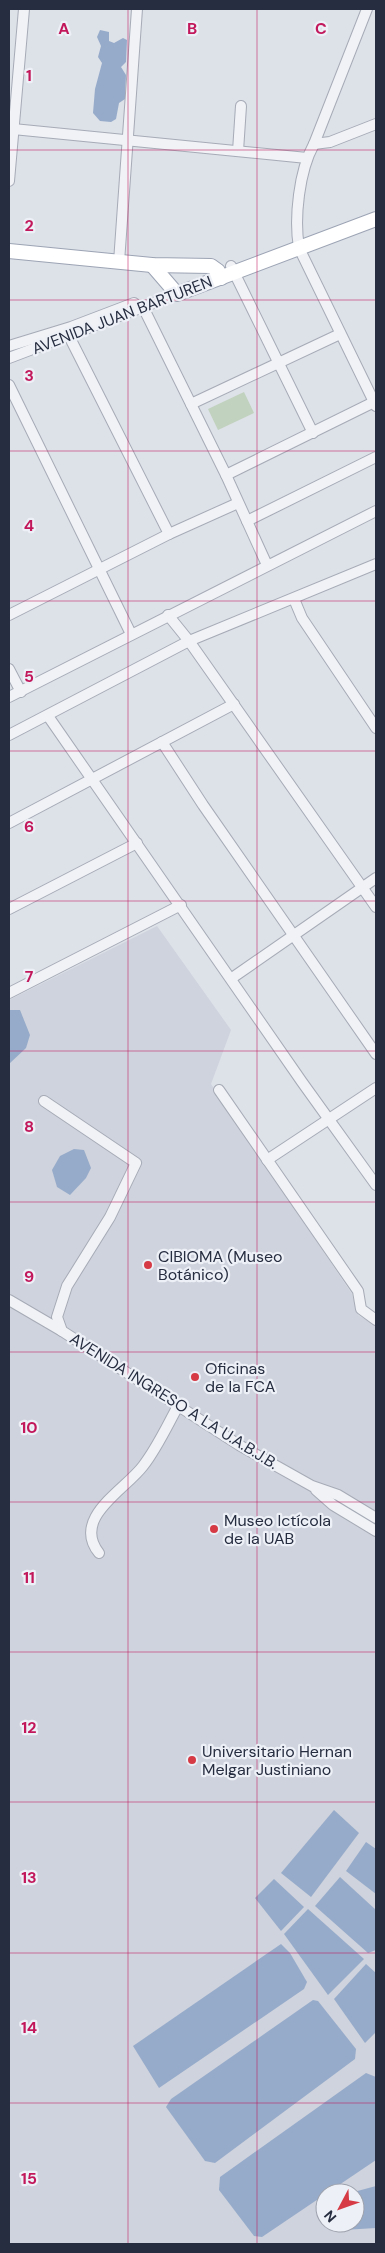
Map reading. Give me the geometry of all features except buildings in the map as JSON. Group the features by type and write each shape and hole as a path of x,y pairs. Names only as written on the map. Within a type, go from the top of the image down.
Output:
{"main road":[{"name":"AVENIDA JUAN BARTUREN","path":"175,291 299,244 375,220"},
{"path":"9,251 152,265 211,266 226,272"},
{"path":"152,265 175,291"}],"street":[{"path":"9,181 14,63 24,9"},
{"path":"119,262 137,9"},
{"path":"226,475 375,404 340,334 299,244 296,227 307,158 367,9"},
{"path":"238,151 240,106"},
{"path":"314,144 330,142 376,124"},
{"path":"12,129 307,158"},
{"path":"226,272 278,362 313,433"},
{"name":"AVENIDA JUAN BARTUREN","path":"9,358 143,307 175,291"},
{"name":"AVENIDA JUAN BARTUREN","path":"9,346 175,291"},
{"path":"143,307 226,475 267,565"},
{"path":"191,404 340,334"},
{"path":"69,336 170,534"},
{"path":"9,385 131,634"},
{"path":"247,520 376,457"},
{"path":"9,615 170,534 238,503"},
{"path":"9,698 168,615 376,511"},
{"path":"9,736 189,641 376,564"},
{"path":"294,599 302,618 376,728"},
{"path":"168,615 234,704 376,907"},
{"path":"9,669 20,692"},
{"path":"9,823 234,704"},
{"path":"48,716 232,978 328,1120 376,1185"},
{"path":"162,742 293,936 376,1054"},
{"path":"9,909 137,843"},
{"path":"232,978 376,878"},
{"path":"9,993 181,905"},
{"path":"267,1160 376,1088"},
{"path":"219,1090 358,1291 362,1309 376,1320"},
{"name":"AVENIDA INGRESO A LA U.A.B.J.B.","path":"44,1101 136,1163 110,1217 67,1286 57,1317 62,1331 239,1445 312,1486 338,1495 376,1518"},
{"path":"9,1300 62,1331"},
{"path":"99,1553 91,1539 91,1533 99,1511 144,1464 178,1406"},
{"name":"AVENIDA INGRESO A LA U.A.B.J.B.","path":"312,1486 333,1505 376,1531"}],"shaded area":[{"name":"Universitario Hernan Melgar Justiniano","path":"157,926 231,1030 211,1084 352,1294 358,1315 376,1326 376,2244 9,2244 9,1000"}],"green space":[{"path":"244,392 254,413 218,430 208,409"}],"water":[{"path":"100,30 109,32 109,41 114,43 123,38 127,40 126,62 121,67 126,75 125,99 119,103 116,119 111,122 100,121 93,113 95,89 102,63 98,57 101,46 97,37"},
{"path":"9,1010 20,1010 30,1035 26,1048 9,1064"},
{"path":"74,1149 84,1150 91,1168 86,1178 70,1195 57,1187 52,1170 60,1156"},
{"path":"334,1810 359,1833 311,1897 281,1873"},
{"path":"366,1842 376,1849 376,1894 346,1871"},
{"path":"340,1877 376,1910 376,1950 368,1953 315,1906"},
{"path":"274,1879 304,1907 281,1931 255,1898"},
{"path":"308,1909 364,1959 328,1995 284,1934"},
{"path":"281,1944 290,1953 307,1982 304,1989 159,2088 133,2046"},
{"path":"366,1964 376,1973 376,2032 365,2043 334,1999"},
{"path":"313,2000 318,2001 356,2049 355,2059 215,2163 205,2161 166,2107 171,2099"},
{"path":"366,2073 376,2077 376,2160 342,2183 315,2183 315,2201 262,2237 254,2236 219,2190 220,2177"},
{"path":"376,2186 376,2228 365,2229 365,2189"}],"place":[{"name":"CIBIOMA (Museo Botánico)","path":"148,1265"},
{"name":"Oficinas de la FCA","path":"195,1377"},
{"name":"Museo Ictícola de la UAB","path":"214,1529"},
{"name":"Universitario Hernan Melgar Justiniano","path":"192,1760"}]}
